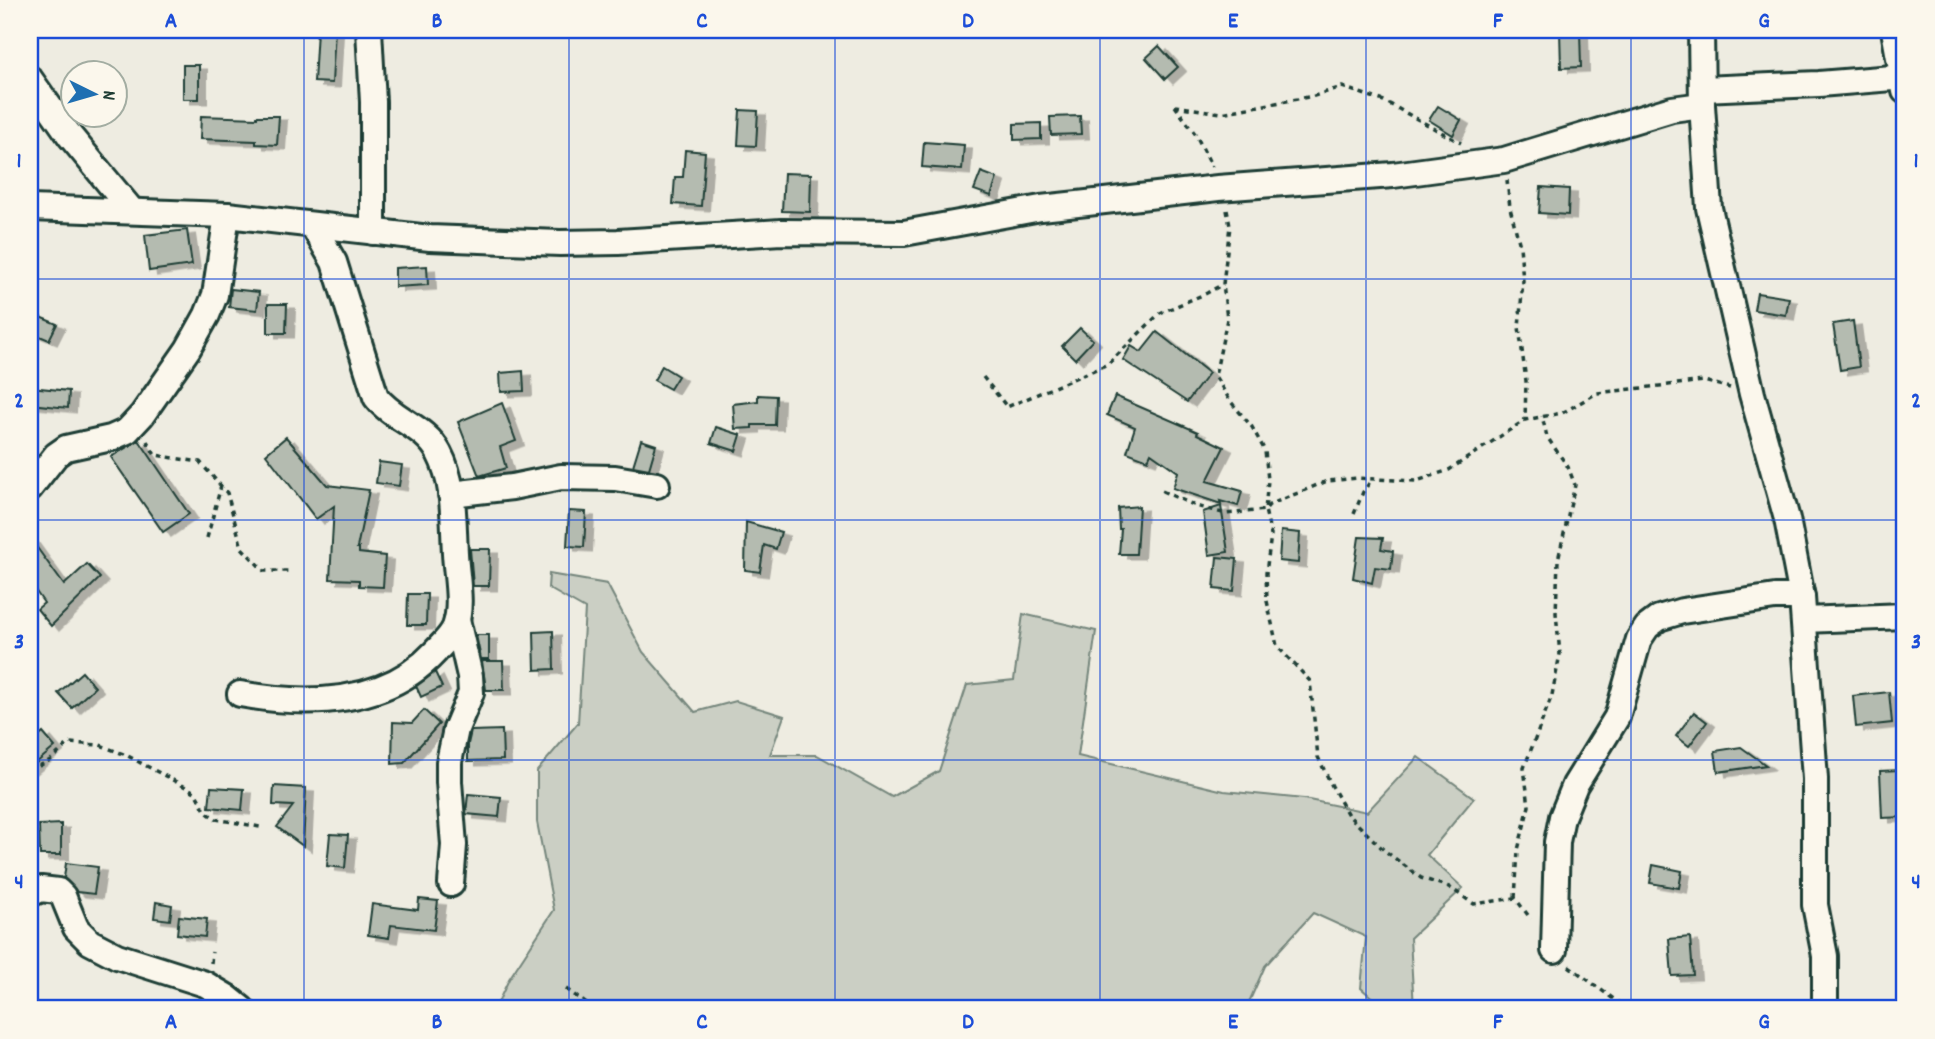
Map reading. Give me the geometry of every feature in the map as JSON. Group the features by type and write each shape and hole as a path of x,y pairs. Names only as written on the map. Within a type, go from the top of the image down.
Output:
{"street":[{"path":"369,30 373,102 373,232"},
{"path":"1701,30 1709,208 1752,394 1787,519 1803,609 1815,779 1815,905 1825,956 1825,1009"},
{"path":"30,208 227,215 430,238 560,243 781,232 904,233 1041,208 1218,188 1393,176 1504,160 1672,109 1702,97 1904,82 1894,30"},
{"path":"30,79 69,136 132,211"},
{"path":"30,488 56,455 66,448 111,438 127,431 135,423 188,349 207,315 215,295 227,215"},
{"path":"313,226 334,262 376,397 388,410 421,431 436,448 446,469 451,494 457,620 470,676 471,693 456,729 449,762 454,845 451,884"},
{"path":"451,494 512,487 561,477 615,478 657,485"},
{"path":"1554,950 1557,842 1562,817 1575,785 1617,717 1633,658 1643,633 1660,618 1682,611 1775,597 1803,609 1905,617"},
{"path":"240,694 310,702 371,692 403,676 428,659 450,636 457,620"},
{"path":"30,894 41,889 58,891 63,896 76,928 90,942 117,956 205,984 242,1009"}],"path":[{"path":"1469,147 1384,101 1342,87 1314,96 1222,113 1175,106 1210,160 1226,205 1230,226 1223,284 1227,319 1215,376 1231,402 1252,427 1265,451 1268,480 1265,510 1272,535 1266,573 1267,601 1277,646 1310,681 1318,757 1348,814 1385,851 1421,878 1449,887 1474,904 1515,898"},
{"path":"1504,160 1522,269 1519,327 1526,381 1525,420"},
{"path":"983,377 1007,407 1032,398 1108,364 1160,313 1223,284"},
{"path":"1162,491 1196,506 1226,514 1265,510 1269,505 1327,481 1417,481 1449,470 1525,420 1562,412 1597,393 1704,381 1752,394"},
{"path":"1542,416 1547,437 1568,467 1575,485 1558,560 1556,613 1560,654 1552,695 1524,768 1528,806 1518,850 1515,898 1570,967 1627,1009"},
{"path":"135,423 155,455 200,462 221,486 227,493 242,548 264,571 291,570"},
{"path":"1354,514 1372,479"},
{"path":"207,538 221,486"},
{"path":"30,771 52,759 69,743 100,745 138,761 195,792 206,812 216,819 260,827"},
{"path":"566,989 589,1005 590,1009"}],"shaded area":[{"path":"549,574 607,584 643,652 695,712 736,701 784,716 770,755 817,755 892,797 939,771 967,685 1014,680 1023,614 1096,631 1078,756 1224,791 1304,799 1367,812 1418,757 1474,798 1427,855 1463,888 1410,938 1414,1009 1385,1009 1361,988 1366,937 1313,913 1265,966 1246,1009 495,1009 509,979 554,910 537,822 537,771 578,723 585,609 548,588"}],"building":[{"path":"317,30 335,30 332,83 314,82"},
{"path":"1560,30 1580,30 1581,67 1561,68"},
{"path":"1159,46 1178,67 1165,79 1146,58"},
{"path":"183,65 199,65 199,99 183,99"},
{"path":"1438,106 1461,120 1453,135 1429,120"},
{"path":"740,110 758,111 756,146 738,145"},
{"path":"201,116 279,116 277,145 256,144 256,141 200,139"},
{"path":"1080,116 1081,134 1051,135 1050,117"},
{"path":"1041,123 1041,139 1014,140 1014,124"},
{"path":"924,142 964,145 962,170 922,167"},
{"path":"685,150 705,152 701,206 673,204 675,177 683,177"},
{"path":"981,172 997,178 991,196 974,190"},
{"path":"784,173 811,174 810,212 782,211"},
{"path":"1541,187 1569,189 1568,215 1539,213"},
{"path":"187,230 192,265 149,271 145,235"},
{"path":"427,266 428,285 395,287 395,268"},
{"path":"231,289 259,292 257,310 229,307"},
{"path":"1757,293 1789,298 1786,315 1754,310"},
{"path":"268,304 287,304 286,333 268,333"},
{"path":"30,313 57,324 49,340 30,332"},
{"path":"1853,321 1859,367 1840,370 1833,324"},
{"path":"1080,328 1093,340 1075,359 1062,346"},
{"path":"1157,332 1209,373 1187,402 1123,360 1131,346 1141,352"},
{"path":"662,366 678,376 670,389 654,380"},
{"path":"523,371 524,391 501,392 500,373"},
{"path":"30,387 69,391 68,408 30,404"},
{"path":"758,395 776,396 775,425 752,425 752,428 735,429 733,404 758,401"},
{"path":"1115,396 1198,432 1197,434 1224,447 1207,481 1242,491 1238,506 1220,501 1221,504 1173,488 1178,472 1151,453 1148,460 1127,452 1135,427 1107,415"},
{"path":"502,403 516,441 500,447 506,468 479,476 458,422"},
{"path":"716,427 741,435 736,451 711,443"},
{"path":"286,437 327,485 369,490 357,548 359,553 385,556 383,587 359,586 359,580 330,579 334,506 316,519 266,454"},
{"path":"139,440 189,514 163,532 111,457"},
{"path":"641,440 656,445 649,469 633,466"},
{"path":"379,462 402,465 399,486 376,483"},
{"path":"1139,506 1136,554 1119,554 1121,529 1118,508"},
{"path":"1221,506 1228,552 1209,555 1203,512"},
{"path":"569,511 586,512 584,547 567,546"},
{"path":"746,522 781,532 776,549 764,545 760,572 745,570"},
{"path":"1281,531 1300,533 1298,563 1279,561"},
{"path":"1359,537 1383,538 1381,549 1393,551 1391,569 1375,567 1372,583 1353,578"},
{"path":"30,538 64,585 87,564 100,578 51,626 37,609 44,603 30,583"},
{"path":"470,549 490,549 489,586 473,586"},
{"path":"1217,557 1237,559 1234,591 1214,589"},
{"path":"408,594 427,594 426,625 407,625"},
{"path":"553,631 554,669 535,670 534,632"},
{"path":"476,635 489,635 489,659 481,659"},
{"path":"482,661 503,661 504,690 486,690"},
{"path":"82,672 95,687 72,708 58,693"},
{"path":"435,672 442,687 421,697 416,686"},
{"path":"1889,692 1892,723 1856,727 1853,696"},
{"path":"424,710 439,724 404,763 392,764 393,722 412,723"},
{"path":"1694,712 1707,722 1689,746 1676,736"},
{"path":"502,730 503,760 468,761 471,731"},
{"path":"43,733 55,747 30,768 30,744"},
{"path":"1741,747 1766,765 1718,772 1715,751"},
{"path":"1899,770 1900,788 1905,787 1905,817 1882,818 1880,771"},
{"path":"274,786 306,788 303,846 277,827 293,806 273,805"},
{"path":"211,787 244,789 242,810 209,807"},
{"path":"468,794 501,797 499,817 466,814"},
{"path":"61,824 61,855 40,855 39,825"},
{"path":"330,834 348,835 345,868 327,866"},
{"path":"66,863 98,867 94,894 77,892 64,878"},
{"path":"1653,865 1682,871 1679,888 1650,883"},
{"path":"419,899 438,901 434,930 391,925 389,938 368,935 372,904 418,910"},
{"path":"156,902 172,905 170,920 154,918"},
{"path":"179,916 207,919 205,937 177,934"},
{"path":"1690,937 1693,975 1672,976 1669,939"}]}
